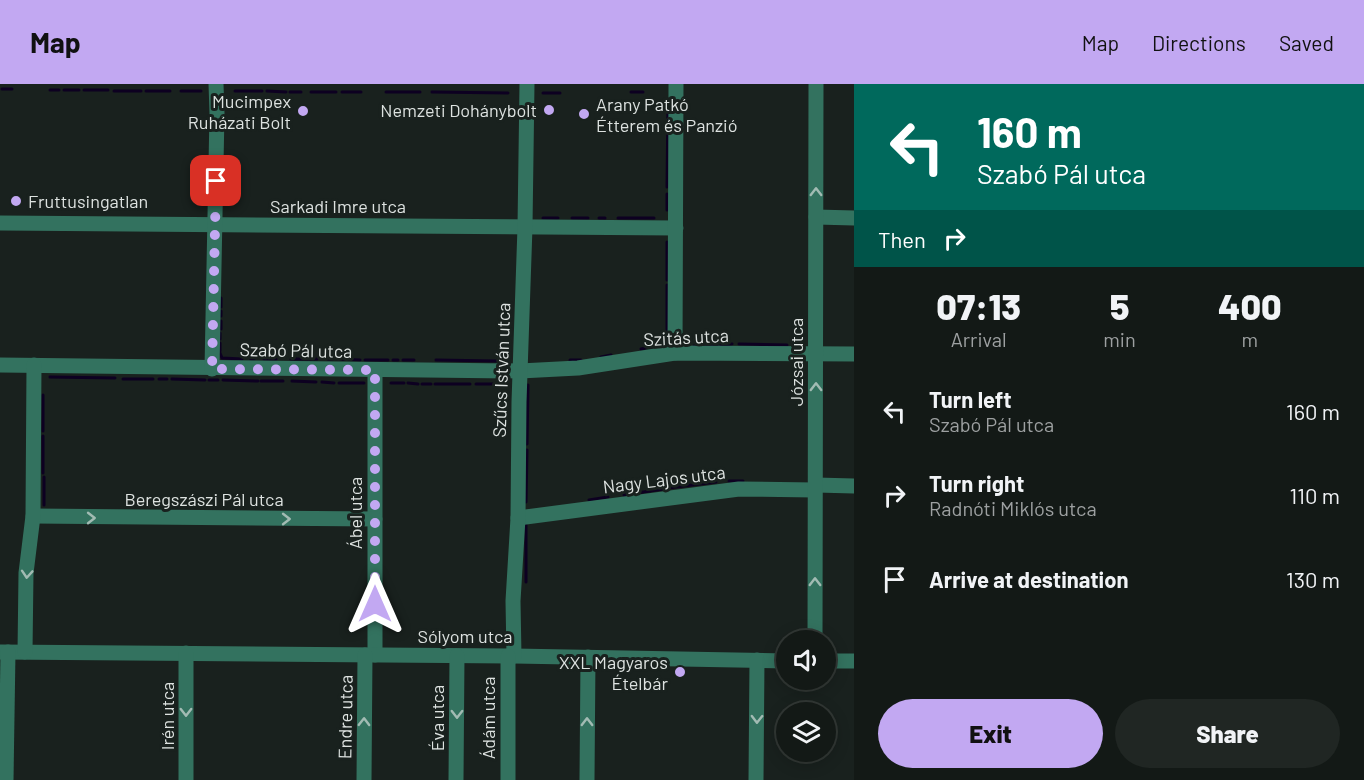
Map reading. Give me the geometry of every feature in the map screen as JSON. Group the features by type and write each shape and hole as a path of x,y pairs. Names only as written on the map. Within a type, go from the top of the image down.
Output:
{"street":[{"path":"212,369 216,84"},
{"name":"Szűcs István utca","path":"511,656 518,518 527,84"},
{"path":"675,353 676,84"},
{"name":"Józsai utca","path":"815,630 816,84"},
{"path":"816,217 854,218"},
{"name":"Sarkadi Imre utca","path":"0,223 676,228"},
{"name":"Szitás utca","path":"520,371 578,368 675,353 854,354"},
{"name":"Szabó Pál utca","path":"0,365 520,371"},
{"path":"25,652 26,573 33,516 34,365"},
{"name":"Ábel utca","path":"370,655 375,519 375,370"},
{"name":"Nagy Lajos utca","path":"518,518 739,489 854,486"},
{"name":"Beregszászi Pál utca","path":"33,516 375,519"},
{"path":"4,652 6,780"},
{"name":"Sólyom utca","path":"4,652 776,661"},
{"name":"Irén utca","path":"186,653 186,780"},
{"name":"Endre utca","path":"364,780 370,655"},
{"name":"Éva utca","path":"456,780 457,656"},
{"name":"Ádám utca","path":"508,780 511,656"},
{"path":"587,780 588,657"},
{"path":"756,780 757,660"},
{"path":"836,661 854,661"}],"waterway":[{"path":"2,89 12,89"},
{"path":"50,90 59,90"},
{"path":"64,90 79,90"},
{"path":"84,90 108,90"},
{"path":"114,91 141,91"},
{"path":"146,91 170,91"},
{"path":"181,91 201,91"},
{"path":"235,91 262,91"},
{"path":"267,91 286,92"},
{"path":"290,92 301,92"},
{"path":"311,92 336,92"},
{"path":"342,92 361,92"},
{"path":"386,92 420,92"},
{"path":"432,92 508,93"},
{"path":"631,92 643,92"},
{"path":"543,93 560,93"},
{"path":"667,187 668,103"},
{"path":"667,194 667,210"},
{"path":"543,218 558,218"},
{"path":"572,218 588,218"},
{"path":"599,218 605,218"},
{"path":"618,218 654,218"},
{"path":"667,242 667,280"},
{"path":"667,285 667,333"},
{"path":"221,298 221,307"},
{"path":"221,311 221,316"},
{"path":"221,321 221,329"},
{"path":"220,333 220,339"},
{"path":"220,343 220,351"},
{"path":"721,345 732,344"},
{"path":"739,344 787,345"},
{"path":"694,346 717,345"},
{"path":"641,349 655,346"},
{"path":"793,346 803,346"},
{"path":"220,353 222,358 242,359"},
{"path":"601,357 611,355"},
{"path":"264,359 276,359"},
{"path":"291,359 317,359"},
{"path":"328,359 333,359"},
{"path":"337,359 360,360"},
{"path":"365,360 388,360"},
{"path":"393,360 398,360"},
{"path":"403,360 414,360"},
{"path":"436,360 496,361"},
{"path":"570,360 581,360"},
{"path":"50,377 115,378"},
{"path":"123,379 153,379"},
{"path":"159,379 167,379"},
{"path":"172,379 205,380"},
{"path":"209,380 218,380"},
{"path":"223,380 258,381"},
{"path":"261,381 283,381"},
{"path":"292,381 316,382"},
{"path":"322,382 334,383"},
{"path":"339,383 364,383"},
{"path":"391,383 404,383"},
{"path":"408,383 418,384"},
{"path":"422,384 431,384"},
{"path":"435,384 470,384"},
{"path":"476,384 495,384"},
{"path":"527,444 528,385"},
{"path":"43,395 43,431"},
{"path":"43,436 43,473"},
{"path":"526,502 527,450"},
{"path":"44,477 44,505"},
{"path":"729,481 743,481"},
{"path":"668,488 716,482"},
{"path":"624,495 663,489"},
{"path":"589,500 608,497"},
{"path":"526,525 526,582"}],"place":[{"name":"Nemzeti Dohánybolt","path":"549,110"},
{"name":"Mucimpex Ruházati Bolt","path":"303,111"},
{"name":"Arany Patkó Étterem és Panzió","path":"584,114"},
{"name":"Fruttusingatlan","path":"16,201"},
{"name":"XXL Magyaros Ételbár","path":"680,672"}],"route":[{"path":"216,181 212,369 375,370 375,604"}]}
